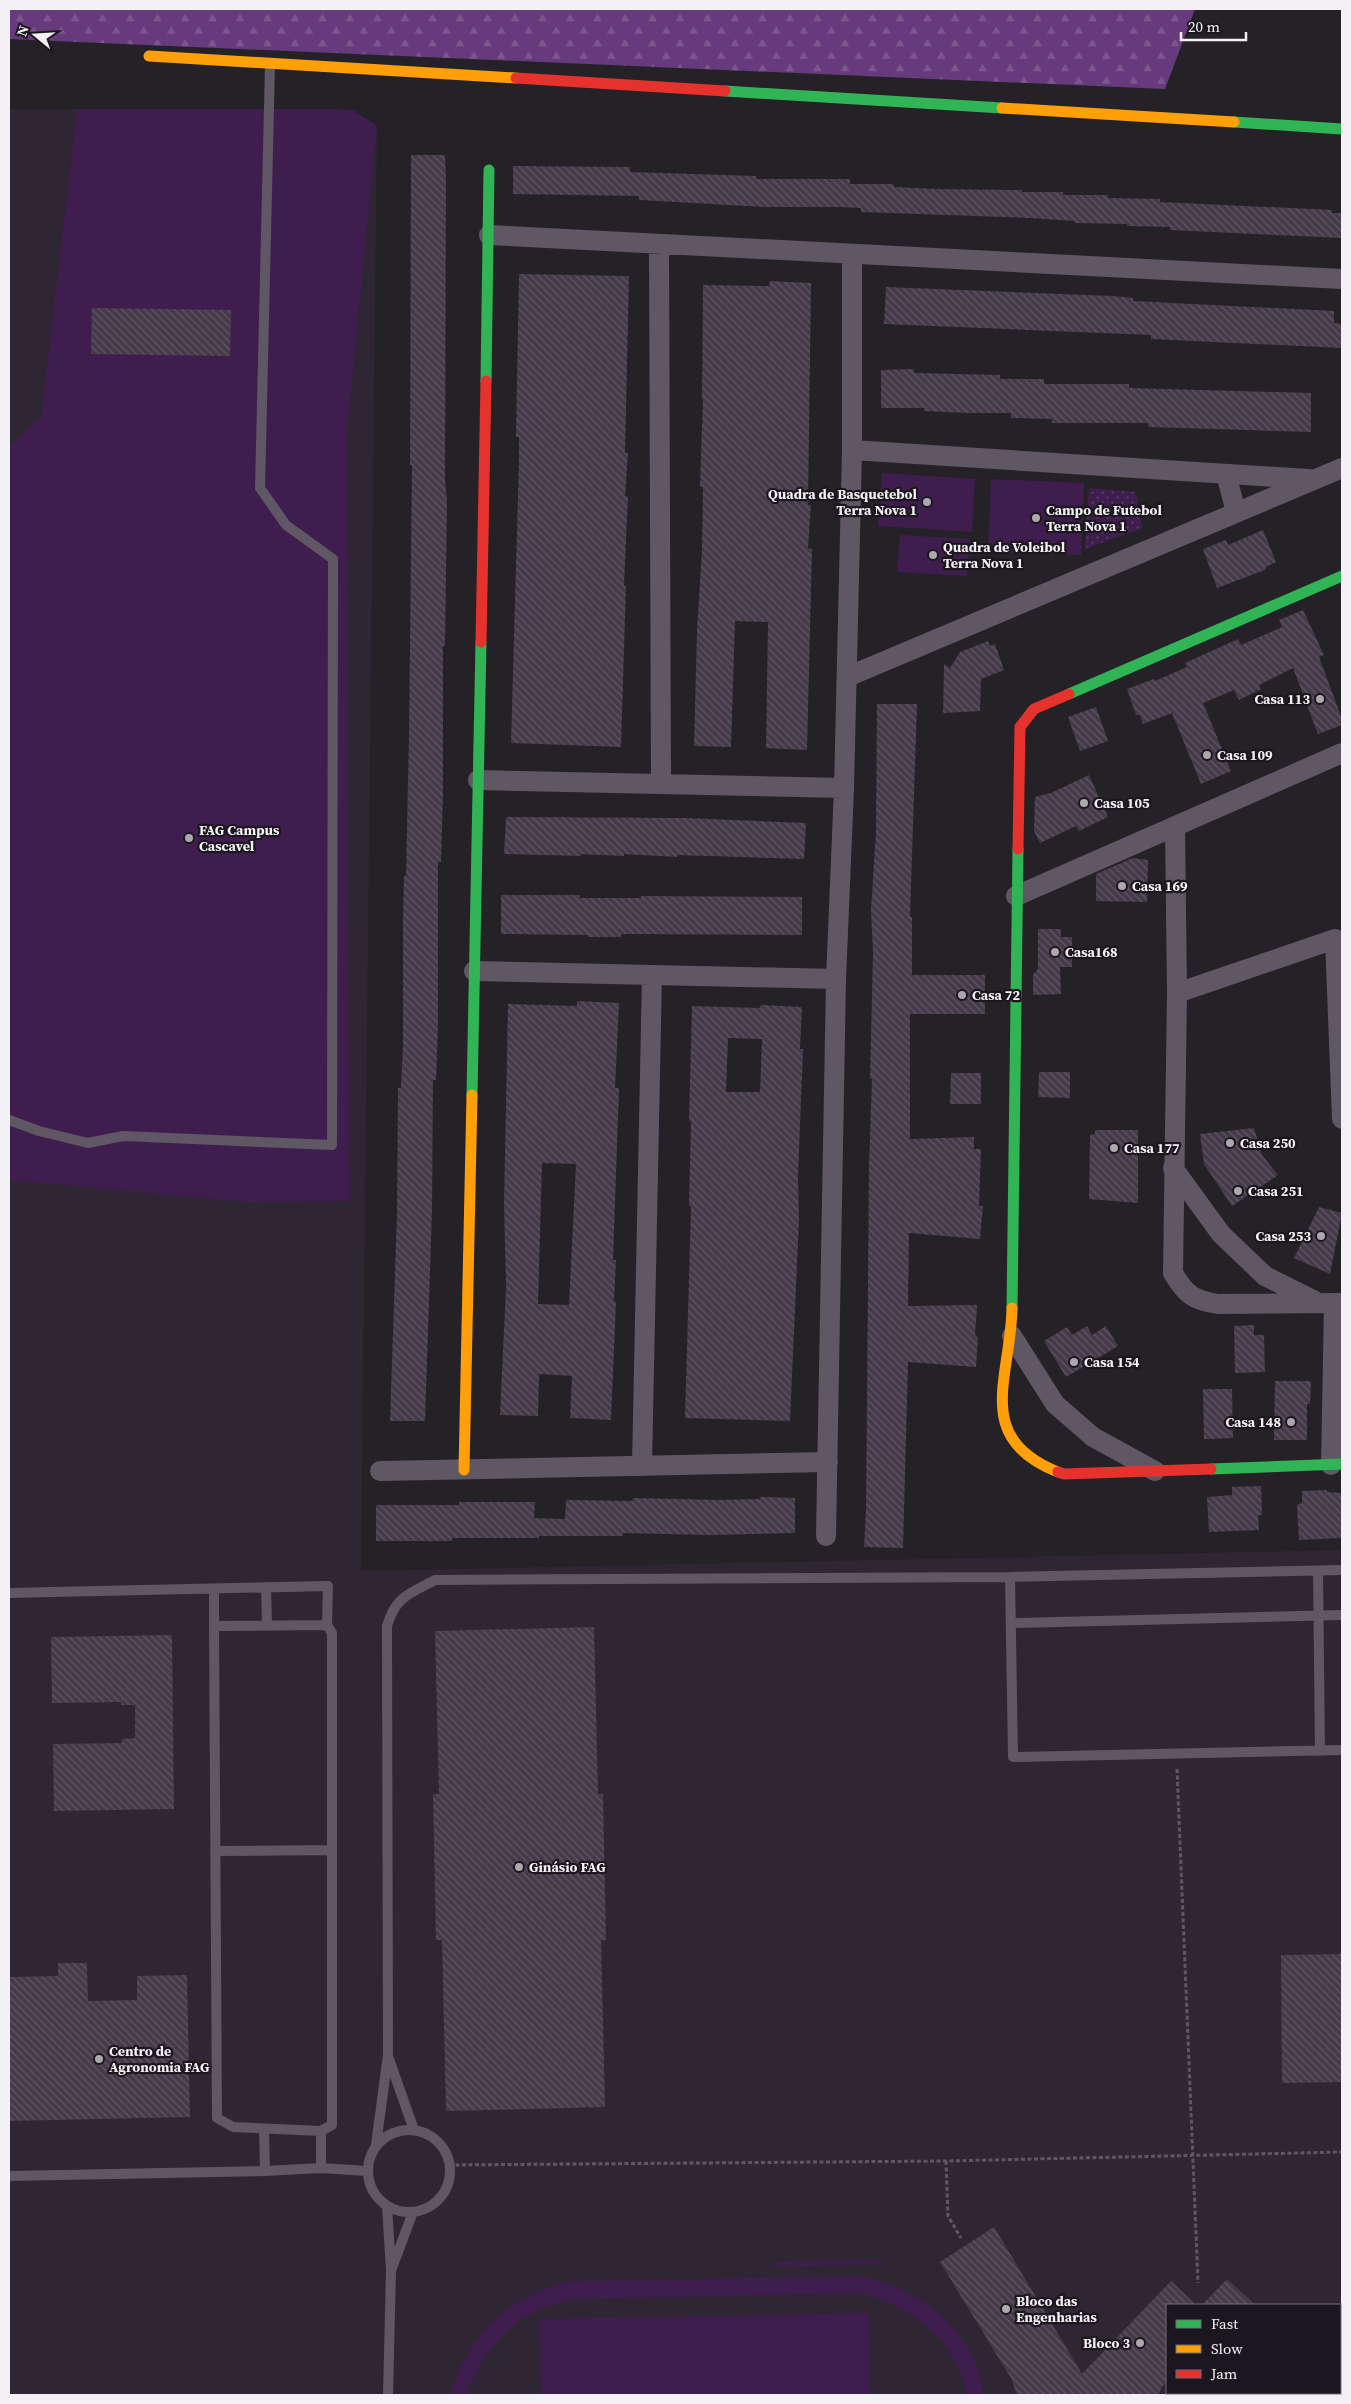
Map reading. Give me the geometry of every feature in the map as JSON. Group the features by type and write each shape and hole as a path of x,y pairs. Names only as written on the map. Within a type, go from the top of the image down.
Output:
{"street":[{"path":"148,56 1342,129"},
{"path":"464,1470 490,235 489,170"},
{"path":"490,235 1342,279"},
{"path":"660,244 661,783"},
{"path":"826,1536 836,979 844,788 852,450 852,254"},
{"path":"852,450 1314,480"},
{"path":"846,677 1342,468"},
{"path":"1226,474 1236,512"},
{"path":"1332,1303 1337,1464 1064,1474 1027,1458 1010,1438 1002,1415 1004,1379 1012,1336 1016,896 1020,727 1034,710 1342,576"},
{"path":"1016,896 1175,826 1337,758"},
{"path":"478,780 844,788"},
{"path":"1175,826 1177,993 1173,1273 1184,1291 1199,1301 1218,1304 1332,1303"},
{"path":"1177,993 1339,941 1342,1119"},
{"path":"474,971 836,979"},
{"path":"642,1466 652,975"},
{"path":"1173,1168 1221,1234 1265,1276 1332,1303"},
{"path":"1012,1336 1055,1404 1093,1437 1157,1472"},
{"path":"380,1472 828,1462"}],"lane":[{"path":"9,1120 39,1131 88,1143 123,1136 332,1145 333,558 286,525 260,488 270,64"},
{"path":"376,2145 387,2135 400,2130 414,2130 438,2141 445,2152 449,2165 449,2178 441,2196 426,2208 413,2212 400,2212 387,2206 377,2197 370,2185 367,2171 370,2157 376,2145 388,2056 387,1626 392,1610 399,1600 435,1580 1010,1577 1342,1570"},
{"path":"1318,1571 1320,1751"},
{"path":"1010,1577 1013,1757 1342,1750"},
{"path":"9,1593 328,1586 326,1625 332,1633 332,2125 321,2131 264,2130 233,2127 217,2118 214,1589"},
{"path":"266,1587 266,1626"},
{"path":"1011,1623 1342,1615"},
{"path":"214,1626 326,1625"},
{"path":"215,1851 332,1850"},
{"path":"388,2056 414,2130"},
{"path":"264,2130 265,2172"},
{"path":"321,2131 321,2168"},
{"path":"9,2176 265,2172 321,2168 367,2171"},
{"path":"387,2206 390,2272 388,2395"},
{"path":"390,2272 413,2212"}],"path":[{"path":"1176,1754 1198,2283"},
{"path":"449,2165 946,2161 1342,2152"},
{"path":"946,2161 948,2216 961,2238"}],"shaded area":[{"name":"FAG Campus Cascavel","path":"9,109 353,110 377,126 361,1571 1342,1550 1342,2395 9,2395"},
{"path":"77,109 353,110 377,126 347,432 349,1201 247,1202 9,1180 9,447 41,417"},
{"name":"Quadra de Basquetebol Terra Nova 1","path":"882,473 975,479 972,532 878,526"},
{"name":"Campo de Futebol Terra Nova 1","path":"991,479 1084,483 1081,555 988,552"},
{"path":"1089,488 1136,492 1142,528 1085,549"},
{"name":"Quadra de Voleibol Terra Nova 1","path":"900,535 970,539 967,576 897,572"},
{"path":"881,2260 881,2264 775,2267 775,2262"},
{"path":"861,2276 905,2291 942,2316 957,2332 970,2351 979,2372 984,2395 967,2395 962,2375 953,2358 929,2328 914,2316 897,2307 860,2293 571,2299 534,2312 506,2332 484,2360 467,2395 450,2395 458,2372 468,2352 494,2320 510,2307 528,2297 572,2281"},
{"path":"869,2313 870,2395 541,2395 540,2319"}],"green space":[{"path":"9,9 1195,9 1165,89 9,39"}],"building":[{"path":"411,155 445,155 445,479 447,502 445,646 443,646 443,793 441,862 438,862 438,1024 436,1080 433,1080 432,1211 425,1421 390,1421 397,1214 398,1088 401,1088 403,1044 403,918 404,876 406,876 409,733 412,465 410,465"},
{"path":"513,166 630,167 630,172 756,176 756,179 850,179 850,184 894,184 894,187 1063,192 1063,195 1108,195 1108,198 1160,199 1160,202 1332,210 1331,213 1342,213 1342,238 1170,230 1170,227 1075,223 1075,221 1030,218 861,212 861,208 764,207 639,200 639,196 513,194"},
{"path":"519,274 629,276 625,453 628,453 625,496 628,497 624,586 626,586 621,747 511,743 519,461 519,437 516,437"},
{"path":"770,281 811,283 808,505 811,505 808,548 812,549 807,750 766,748 768,622 735,621 731,747 694,746 697,631 702,549 703,487 700,487 703,399 703,285 769,286"},
{"path":"886,287 1113,296 1133,298 1133,301 1334,311 1334,323 1342,324 1342,348 1151,339 1151,335 884,324"},
{"path":"92,308 231,310 230,356 91,354"},
{"path":"914,369 914,373 1000,375 1000,379 1044,379 1044,384 1129,384 1129,388 1311,393 1311,432 1148,427 1148,423 1052,423 1052,419 1011,418 1011,413 967,413 924,411 924,408 881,408 881,370"},
{"path":"1263,530 1276,562 1266,567 1265,570 1217,588 1203,549 1226,540 1228,545"},
{"path":"1303,610 1324,655 1319,657 1342,719 1342,725 1318,734 1293,668 1259,685 1261,689 1239,700 1234,690 1203,703 1231,771 1201,784 1172,713 1143,724 1140,715 1136,715 1127,689 1154,679 1155,681 1187,667 1185,663 1238,639 1241,645 1282,627 1279,620"},
{"path":"988,641 990,646 995,644 1004,670 981,679 980,711 943,713 944,664 950,668 960,652"},
{"path":"877,704 917,704 910,917 912,917 912,975 985,975 985,1014 910,1014 910,1139 974,1137 974,1149 981,1149 979,1206 983,1206 980,1239 909,1233 908,1306 977,1305 975,1335 978,1338 976,1367 908,1362 903,1548 864,1547 866,1511 869,1165 872,1079 870,1078 873,953 871,910 876,832"},
{"path":"1096,707 1108,741 1080,751 1068,717"},
{"path":"1089,775 1108,817 1079,831 1076,826 1040,843 1034,831 1035,797 1051,793"},
{"path":"506,817 687,818 806,823 804,859 677,855 677,857 624,854 624,856 581,854 581,856 504,854"},
{"name":"Casa 169","path":"1133,858 1148,860 1147,902 1096,901 1096,874"},
{"path":"501,895 580,895 580,898 641,898 641,896 802,897 802,935 621,934 621,937 588,937 588,935 501,934"},
{"name":"Casa168","path":"1038,929 1061,929 1061,937 1072,937 1072,967 1060,967 1061,994 1033,995 1033,975 1038,969"},
{"path":"577,1001 619,1003 615,1088 619,1088 613,1260 616,1260 614,1301 616,1302 611,1420 570,1418 572,1376 539,1374 538,1416 500,1415 506,1287 504,1203 508,1004 577,1006","holes":["542,1163 576,1164 569,1305 538,1304"]},
{"path":"761,1005 802,1007 800,1049 803,1049 798,1177 799,1219 790,1421 685,1418 691,1206 689,1206 691,1121 689,1121 692,1006 760,1008","holes":["728,1038 762,1039 760,1092 726,1092"]},
{"path":"1039,1072 1070,1072 1070,1098 1038,1097"},
{"path":"951,1073 981,1073 981,1104 950,1104"},
{"path":"1254,1128 1262,1155 1278,1175 1232,1206 1204,1164 1200,1134"},
{"path":"1095,1130 1138,1130 1138,1203 1089,1199 1090,1135 1095,1134"},
{"name":"Casa 253","path":"1319,1207 1342,1213 1330,1274 1294,1258"},
{"path":"1254,1325 1254,1335 1264,1335 1265,1372 1235,1373 1234,1326"},
{"name":"Casa 154","path":"1087,1326 1092,1335 1106,1326 1118,1346 1066,1377 1044,1341 1067,1327 1072,1335"},
{"name":"Casa 148","path":"1275,1381 1311,1381 1310,1404 1307,1404 1307,1440 1274,1440"},
{"path":"1203,1389 1232,1389 1233,1438 1204,1439"},
{"path":"1261,1486 1262,1515 1258,1515 1259,1530 1209,1532 1207,1497 1232,1495 1232,1487"},
{"path":"1327,1490 1327,1492 1342,1493 1342,1538 1299,1540 1297,1505 1302,1503 1302,1491"},
{"path":"760,1497 795,1498 795,1533 709,1535 623,1533 623,1536 539,1536 539,1538 452,1538 452,1541 376,1541 376,1505 459,1505 459,1502 535,1502 534,1518 565,1519 566,1500 633,1501 633,1498 718,1500 760,1499"},
{"name":"Ginásio FAG","path":"594,1627 598,1794 603,1794 606,1940 601,1940 605,2107 446,2111 442,1940 436,1940 433,1794 439,1794 435,1631"},
{"path":"172,1635 174,1809 54,1811 53,1744 122,1743 122,1739 135,1738 135,1705 121,1705 121,1702 52,1703 51,1637"},
{"path":"1342,1954 1342,2082 1282,2083 1281,1955"},
{"name":"Centro de Agronomia FAG","path":"58,1963 87,1963 88,2001 137,2000 137,1976 187,1975 190,2117 9,2121 9,1977 58,1976"},
{"name":"Bloco das Engenharias","path":"994,2227 1082,2374 1171,2281 1195,2304 1166,2304 1166,2382 1161,2388 1159,2395 1017,2395 1011,2378 940,2262"},
{"path":"1227,2279 1254,2304 1203,2304"}],"traffic: fast":[{"path":"725,91 1002,108"},
{"path":"1234,122 1342,129"},
{"path":"486,381 489,170"},
{"path":"1069,694 1342,576"},
{"path":"472,1095 481,642"},
{"path":"1012,1308 1018,849"},
{"path":"1211,1469 1342,1464"}],"traffic: slow":[{"path":"149,56 516,78"},
{"path":"1002,108 1234,122"},
{"path":"464,1470 472,1095"},
{"path":"1012,1308 1003,1381 1002,1403 1005,1423 1014,1442 1031,1458 1058,1472"}],"traffic: jam":[{"path":"516,78 725,91"},
{"path":"481,642 486,381"},
{"path":"1018,849 1020,727 1034,709 1069,694"},
{"path":"1058,1472 1064,1474 1211,1469"}],"place":[{"name":"Quadra de Basquetebol Terra Nova 1","path":"927,502"},
{"name":"Campo de Futebol Terra Nova 1","path":"1036,518"},
{"name":"Quadra de Voleibol Terra Nova 1","path":"933,555"},
{"name":"Casa 113","path":"1320,699"},
{"name":"Casa 109","path":"1207,755"},
{"name":"Casa 105","path":"1084,803"},
{"name":"FAG Campus Cascavel","path":"189,838"},
{"name":"Casa 169","path":"1122,886"},
{"name":"Casa168","path":"1055,952"},
{"name":"Casa 72","path":"962,995"},
{"name":"Casa 250","path":"1230,1143"},
{"name":"Casa 177","path":"1114,1148"},
{"name":"Casa 251","path":"1238,1191"},
{"name":"Casa 253","path":"1321,1236"},
{"name":"Casa 154","path":"1074,1362"},
{"name":"Casa 148","path":"1291,1422"},
{"name":"Ginásio FAG","path":"519,1867"},
{"name":"Centro de Agronomia FAG","path":"99,2059"},
{"name":"Bloco das Engenharias","path":"1006,2309"},
{"name":"Bloco 3","path":"1140,2343"}]}
